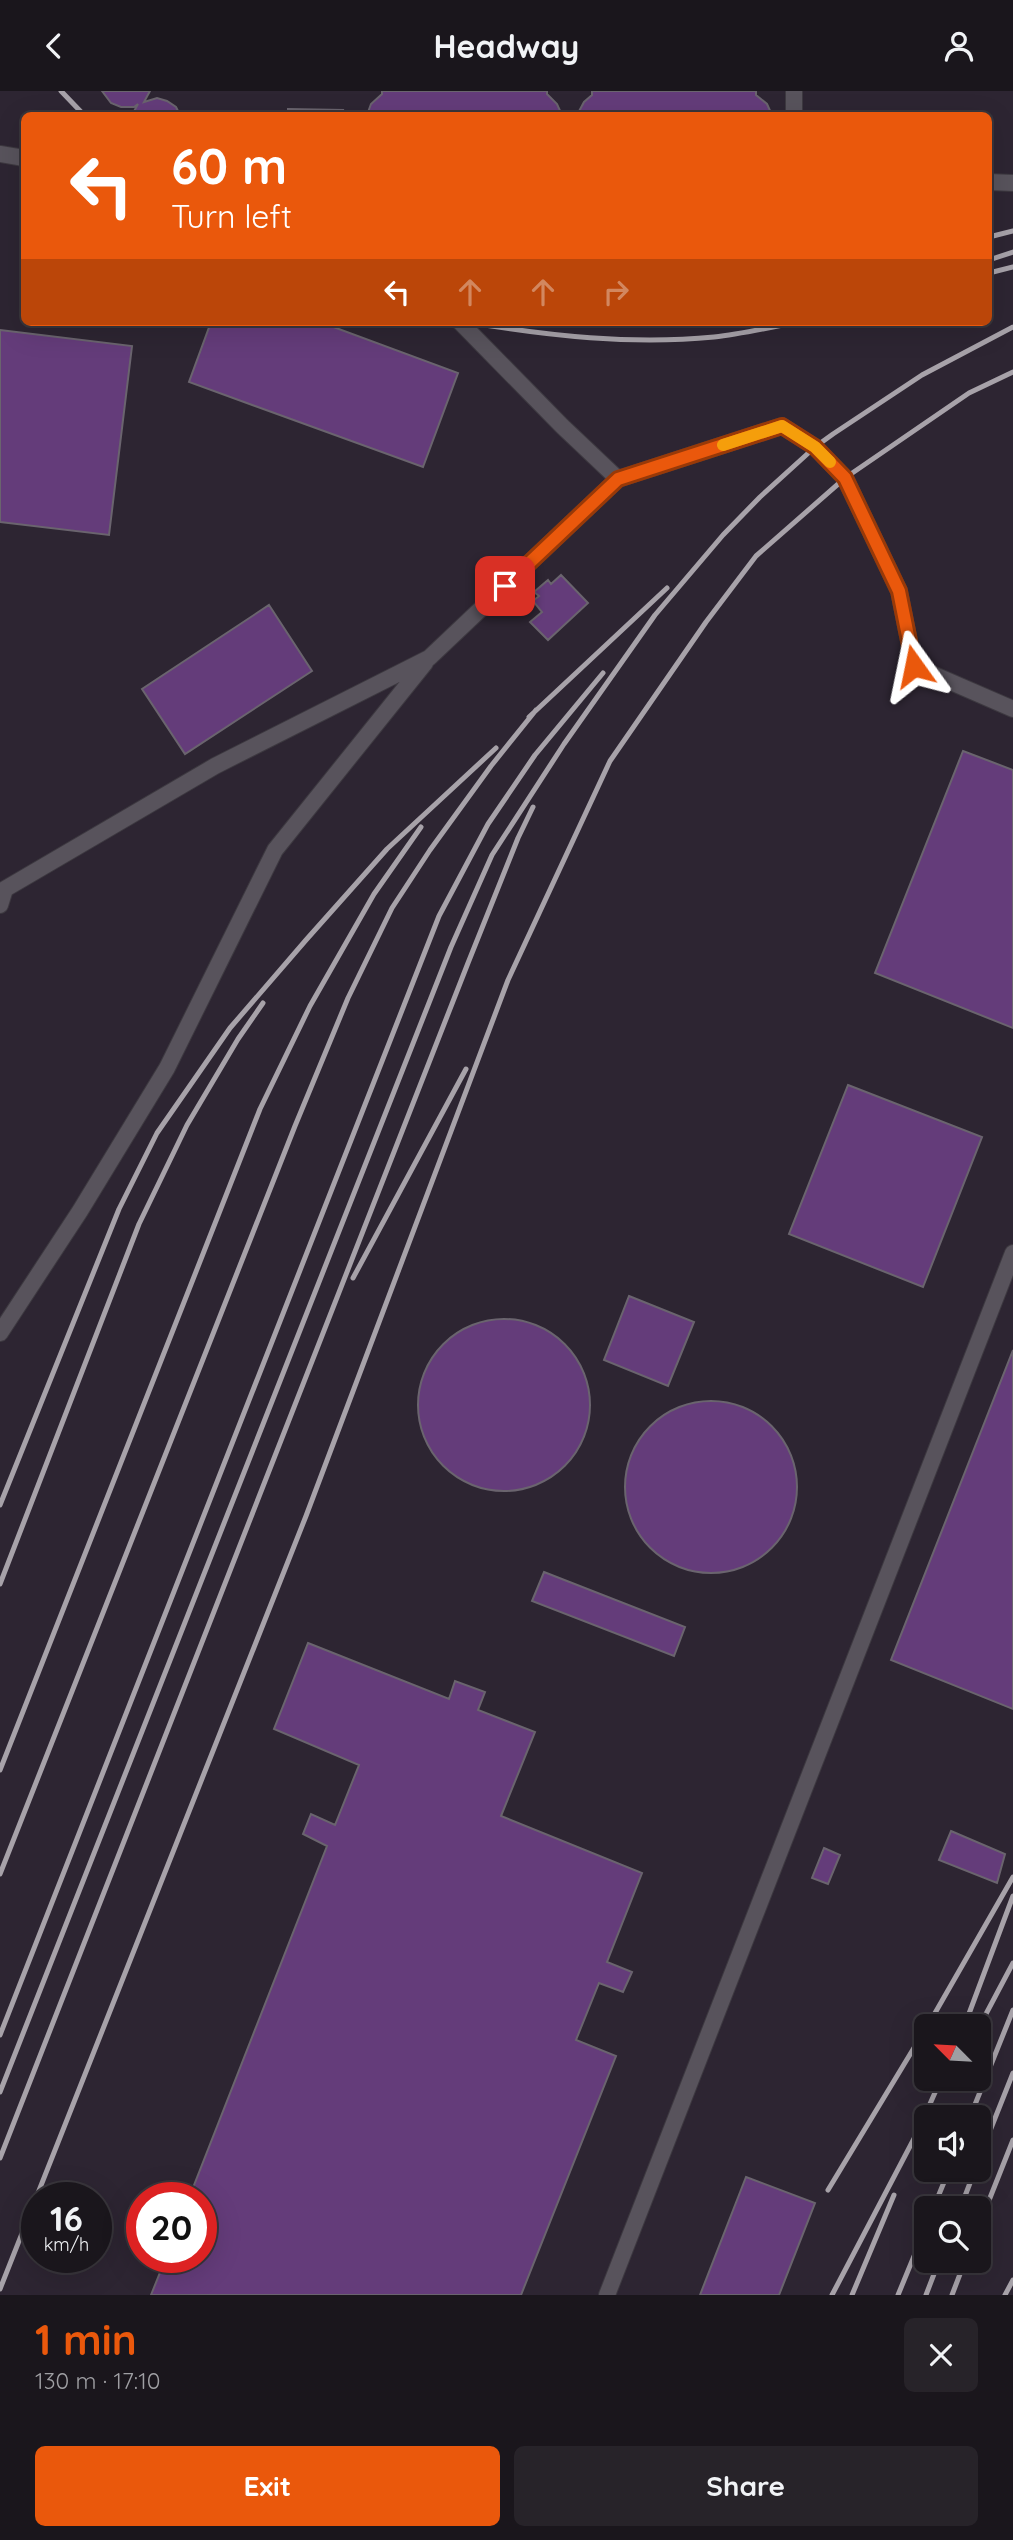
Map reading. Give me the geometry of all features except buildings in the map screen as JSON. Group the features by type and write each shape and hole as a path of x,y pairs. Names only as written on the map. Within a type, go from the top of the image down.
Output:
{"lane":[{"path":"794,91 794,112"},
{"path":"0,154 21,158"},
{"path":"992,182 1013,183"},
{"path":"464,326 618,479"},
{"path":"0,1333 80,1211 167,1069 275,850 429,658 618,479 782,426 815,447 845,478 899,591 914,666 1013,709"},
{"path":"2,894 215,766 429,658"},
{"path":"607,2295 1013,1253"}],"shaded area":[{"path":"0,91 1013,91 1013,2295 0,2295"}],"railway":[{"path":"61,91 81,112"},
{"path":"992,236 1013,231"},
{"path":"992,259 1013,252"},
{"path":"992,272 1013,267"},
{"path":"494,326 559,335 652,340 714,337 778,326"},
{"path":"0,2092 451,947 492,855 564,744 655,615 723,535 760,497 833,434 922,375 1013,327"},
{"path":"0,2289 306,1516 508,980 610,761 706,622 756,556 845,478 969,393 1013,372"},
{"path":"529,717 667,588"},
{"path":"0,2035 439,916 488,824 535,755 603,673"},
{"path":"0,1874 348,998 392,908 491,766 536,710"},
{"path":"0,1505 119,1209 157,1133 230,1028 306,940 387,849 496,748"},
{"path":"0,2158 468,963 533,807"},
{"path":"0,1770 260,1109 310,1006 374,894 421,827"},
{"path":"0,1584 139,1224 187,1125 238,1039 263,1003"},
{"path":"353,1278 466,1069"},
{"path":"934,2014 1013,1877"},
{"path":"969,2014 1013,1896"},
{"path":"986,2014 1013,1963"},
{"path":"975,2105 1013,2010"},
{"path":"828,2190 914,2048"},
{"path":"991,2128 1013,2073"},
{"path":"832,2295 918,2131 936,2091"},
{"path":"991,2196 1013,2140"},
{"path":"938,2196 944,2182"},
{"path":"965,2196 970,2182"},
{"path":"852,2295 894,2195"},
{"path":"898,2295 914,2256"},
{"path":"926,2295 934,2273"},
{"path":"952,2295 960,2273"},
{"path":"1005,2295 1013,2280"}],"slow traffic":[{"path":"723,445 782,426 815,447 830,462"}],"route":[{"path":"505,586 618,479 782,426 815,447 845,478 899,591 914,666"}]}
